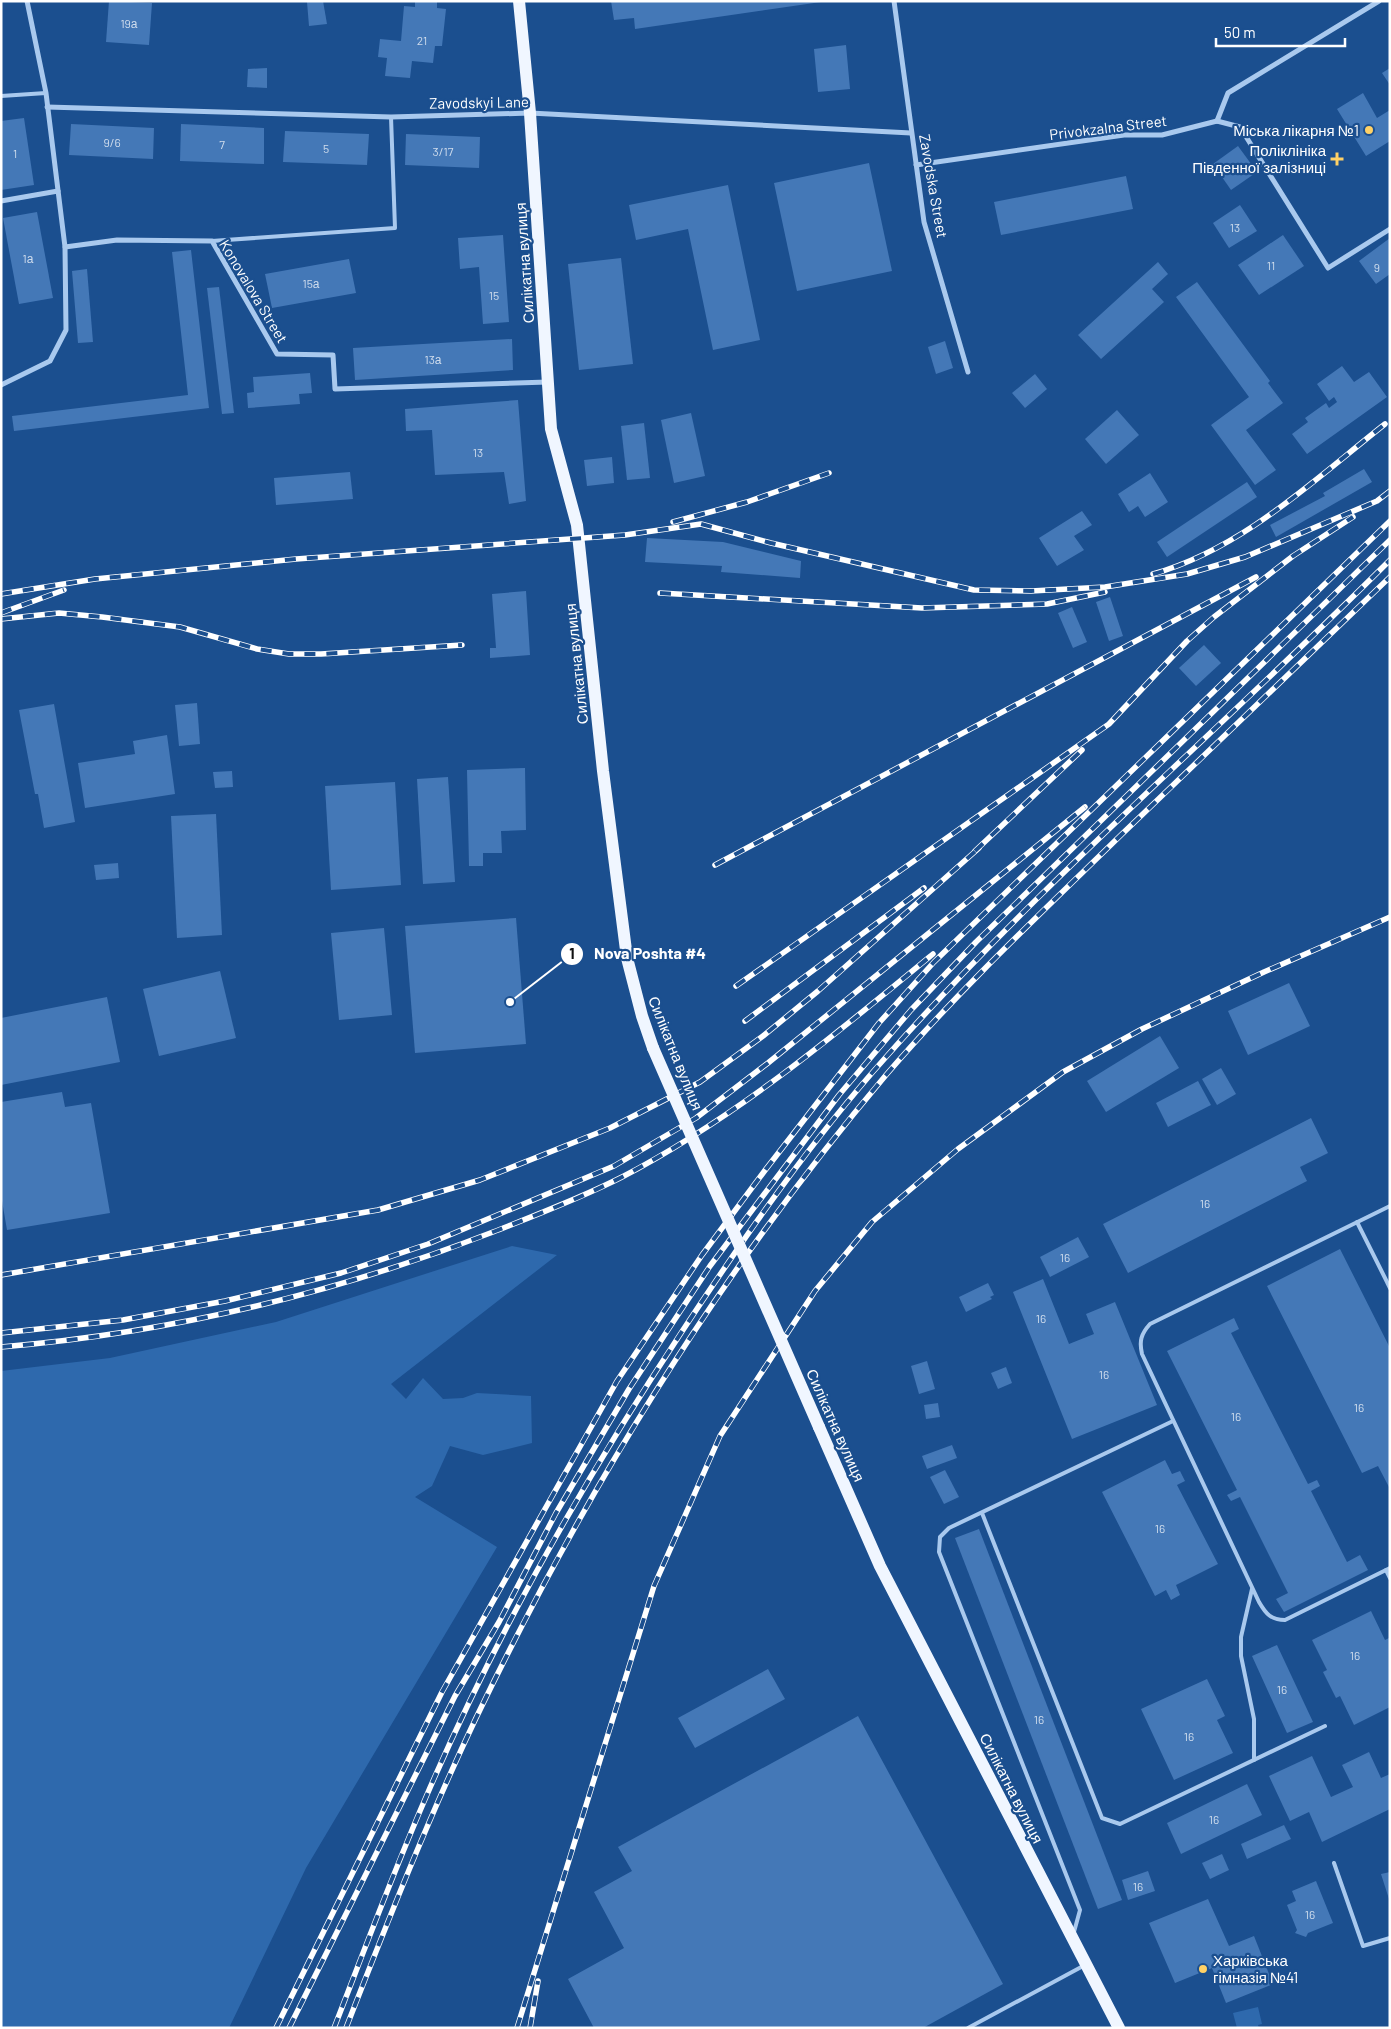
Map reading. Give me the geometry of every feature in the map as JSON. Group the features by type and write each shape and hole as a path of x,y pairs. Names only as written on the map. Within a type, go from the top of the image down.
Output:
{"main road":[{"name":"Силікатна вулиця","path":"519,1 530,113 554,445 574,512 580,551 622,922 634,989 653,1048 880,1566 1119,2028"}],"street":[{"path":"1,385 50,361 66,330 65,247 46,93 27,1"},
{"name":"Zavodska Street","path":"894,1 924,222 968,372"},
{"path":"1379,1 1228,93 1217,121 1240,127 1328,268 1390,228"},
{"name":"Zavodskyi Lane","path":"47,107 391,116 530,113 911,133"},
{"name":"Privokzalna Street","path":"916,165 1124,135 1162,135 1217,121"},
{"path":"1,201 58,191"},
{"name":"Konovalova Street","path":"65,247 117,240 212,241 277,354 333,356 335,389 549,382"}],"lane":[{"path":"1,96 46,93"},
{"path":"212,241 395,228 391,116"},
{"path":"1390,1206 1150,1324 1142,1333 1140,1344 1142,1354 1173,1421 1252,1589 1266,1612 1275,1620 1285,1620 1388,1569 1390,1578"},
{"path":"1357,1222 1390,1288"},
{"path":"1072,1936 1080,1910 939,1552 940,1537 949,1528 1173,1421"},
{"path":"982,1513 1102,1818 1120,1824 1325,1726"},
{"path":"1252,1589 1241,1637 1241,1656 1254,1719 1254,1760"},
{"path":"1334,1863 1363,1946 1390,1938"},
{"path":"968,2028 1087,1964"}],"shaded area":[{"path":"512,1246 557,1255 391,1384 406,1399 423,1378 443,1399 463,1398 477,1393 531,1396 532,1443 483,1455 450,1446 432,1486 415,1497 497,1547 306,1868 229,2028 1,2028 1,1371 110,1358 276,1322"},
{"path":"1258,2007 1262,2024 1258,2025 1259,2028 1237,2028 1233,2013"}],"building":[{"path":"109,1 152,3 149,45 106,42"},
{"path":"323,1 327,24 309,26 307,2"},
{"path":"415,1 437,1 437,8 446,9 442,46 435,46 433,63 412,61 410,78 385,76 387,58 378,57 380,39 401,41 404,6 415,7"},
{"path":"611,1 821,2 635,29 634,18 614,20"},
{"path":"846,45 850,89 818,92 814,49"},
{"path":"267,68 267,88 247,87 248,69"},
{"path":"1390,68 1390,85 1382,73"},
{"name":"Міська лікарня №1","path":"1363,93 1377,118 1390,110 1390,141 1366,156 1337,109"},
{"path":"24,118 34,185 1,190 1,121"},
{"path":"71,124 154,128 153,159 69,155"},
{"path":"181,124 264,128 264,164 180,161"},
{"path":"285,131 369,134 367,165 283,162"},
{"path":"406,134 480,137 479,168 405,165"},
{"path":"1238,146 1257,172 1231,190 1213,164"},
{"path":"869,163 892,271 797,291 774,183"},
{"path":"1126,176 1133,209 1001,235 994,202"},
{"path":"728,185 760,340 713,350 688,229 636,240 629,205"},
{"path":"1240,205 1257,231 1229,248 1213,223"},
{"path":"37,212 53,298 19,304 3,218"},
{"path":"503,235 509,322 483,324 479,267 460,269 458,238"},
{"path":"1283,235 1304,266 1259,295 1238,265"},
{"path":"1390,238 1390,274 1376,284 1359,261"},
{"path":"191,250 209,408 14,431 12,416 188,395 172,252"},
{"path":"621,258 633,364 579,370 568,264"},
{"path":"349,259 356,293 272,308 265,274"},
{"path":"1158,262 1168,274 1152,289 1164,302 1101,359 1078,335"},
{"path":"87,269 93,342 78,343 72,271"},
{"path":"1197,282 1270,381 1268,383 1283,403 1246,430 1276,470 1255,485 1211,425 1249,397 1176,297"},
{"path":"219,287 234,413 222,414 207,288"},
{"path":"512,339 513,370 355,380 353,348"},
{"path":"945,341 953,368 936,374 928,347"},
{"path":"1342,366 1354,382 1369,372 1387,397 1307,454 1292,434 1308,422 1305,418 1326,403 1329,408 1337,402 1334,397 1329,401 1317,384"},
{"path":"310,373 312,393 299,394 300,404 248,408 247,393 254,392 253,377"},
{"path":"1035,374 1047,389 1025,408 1012,393"},
{"path":"518,400 526,501 509,504 504,472 435,475 432,430 406,431 405,409"},
{"path":"1117,410 1139,435 1106,464 1085,439"},
{"path":"691,413 705,476 674,483 661,420"},
{"path":"644,423 650,478 627,480 621,426"},
{"path":"612,457 614,483 587,486 584,460"},
{"path":"1364,469 1372,482 1276,537 1270,525 1325,496 1323,493"},
{"path":"350,472 353,499 276,505 274,478"},
{"path":"1150,473 1168,502 1145,517 1138,506 1129,512 1118,494"},
{"path":"1247,482 1257,497 1167,557 1157,542"},
{"path":"1082,511 1092,525 1074,536 1084,550 1057,566 1039,538"},
{"path":"647,538 723,542 801,561 800,578 721,572 722,566 645,562"},
{"path":"526,591 530,655 490,658 490,648 496,648 492,594"},
{"path":"1110,597 1123,636 1109,641 1096,602"},
{"path":"1072,607 1087,642 1073,648 1058,613"},
{"path":"1204,645 1221,663 1196,686 1179,668"},
{"path":"197,703 200,744 179,746 175,705"},
{"path":"54,704 75,822 44,828 38,794 35,794 19,710"},
{"path":"167,735 175,794 85,808 78,763 135,754 133,741"},
{"path":"525,768 526,830 501,831 502,853 483,853 483,866 469,866 467,770"},
{"path":"232,771 233,787 215,788 213,772"},
{"path":"448,777 455,882 423,884 417,779"},
{"path":"395,782 401,885 331,890 325,786"},
{"path":"216,814 222,935 177,938 171,816"},
{"path":"118,863 119,878 96,880 94,865"},
{"path":"516,918 526,1044 415,1053 405,926"},
{"path":"384,928 392,1015 339,1020 331,933"},
{"path":"220,971 236,1038 159,1056 143,989"},
{"path":"1289,983 1310,1026 1248,1055 1228,1011"},
{"path":"107,997 120,1062 1,1085 1,1018"},
{"path":"1160,1036 1179,1068 1106,1112 1087,1081"},
{"path":"1221,1068 1236,1094 1217,1105 1202,1079"},
{"path":"1198,1081 1211,1105 1168,1127 1156,1103"},
{"path":"62,1092 65,1107 91,1103 110,1213 7,1230 1,1195 1,1102"},
{"path":"1311,1118 1328,1153 1300,1167 1307,1181 1128,1273 1103,1224"},
{"path":"1078,1237 1089,1257 1050,1277 1040,1257"},
{"path":"1340,1249 1390,1348 1390,1489 1378,1466 1362,1473 1267,1286"},
{"path":"1043,1279 1069,1344 1094,1334 1086,1314 1115,1302 1157,1405 1072,1439 1013,1292"},
{"path":"988,1283 994,1295 990,1297 992,1299 966,1312 959,1297"},
{"path":"1234,1318 1239,1329 1231,1333 1308,1484 1317,1480 1320,1486 1311,1491 1347,1562 1360,1555 1368,1570 1284,1612 1276,1599 1288,1593 1240,1497 1231,1501 1227,1495 1237,1490 1167,1351"},
{"path":"927,1361 935,1389 919,1394 911,1366"},
{"path":"1006,1367 1012,1383 998,1389 991,1373"},
{"path":"938,1403 940,1417 926,1419 924,1405"},
{"path":"952,1445 957,1458 927,1469 922,1456"},
{"path":"1165,1460 1172,1474 1180,1471 1185,1481 1177,1485 1218,1564 1176,1585 1180,1595 1171,1600 1166,1590 1155,1596 1102,1492"},
{"path":"945,1470 959,1497 944,1504 930,1477"},
{"path":"979,1529 1122,1900 1098,1909 955,1538"},
{"path":"1371,1611 1385,1640 1389,1638 1390,1640 1390,1707 1354,1725 1340,1696 1336,1698 1323,1672 1327,1670 1312,1640"},
{"path":"1277,1645 1313,1722 1287,1733 1252,1656"},
{"path":"768,1669 785,1699 695,1748 678,1718"},
{"path":"1207,1679 1225,1716 1217,1720 1233,1753 1174,1780 1141,1709"},
{"path":"858,1716 1003,1984 923,2028 594,2028 568,1979 624,1948 594,1892 632,1871 618,1847"},
{"path":"1369,1752 1381,1778 1390,1774 1390,1809 1322,1842 1309,1812 1290,1821 1269,1776 1312,1756 1331,1797 1353,1787 1342,1765"},
{"path":"1247,1784 1262,1815 1181,1854 1167,1823"},
{"path":"1284,1825 1291,1839 1247,1859 1241,1844"},
{"path":"1222,1854 1229,1870 1210,1879 1202,1863"},
{"path":"1148,1871 1155,1891 1128,1900 1122,1880"},
{"path":"1390,1872 1390,1899 1389,1899 1381,1874"},
{"path":"1316,1881 1333,1923 1308,1933 1306,1937 1295,1933 1297,1930 1287,1905 1296,1901 1292,1891"},
{"path":"1208,1899 1229,1946 1254,1936 1273,1984 1226,2003 1212,1968 1175,1983 1149,1923"}],"railway":[{"path":"1153,574 1186,563 1217,548 1247,530 1276,511 1385,424"},
{"path":"673,522 747,502 829,473"},
{"path":"1,594 95,579 296,559 625,535 701,524 771,543 974,590 1031,591 1105,587 1187,574 1245,557 1377,501 1390,491"},
{"path":"736,986 1109,724 1187,641 1214,617 1293,556 1353,517"},
{"path":"276,2028 442,1692 617,1381 702,1255 879,1023 934,962 1390,521"},
{"path":"289,2028 455,1696 499,1622 556,1513 629,1389 710,1266 839,1095 911,1010 976,942 1390,540"},
{"path":"334,2028 390,1883 426,1797 453,1736 512,1617 611,1442 683,1330 779,1190 858,1089 946,992 1007,929 1070,866 1390,560"},
{"path":"715,865 1256,577"},
{"path":"346,2028 392,1910 441,1794 518,1633 563,1548 661,1383 713,1303 768,1225 886,1075 971,982 1390,577"},
{"path":"1,613 64,590"},
{"path":"660,593 922,608 1047,604 1105,592"},
{"path":"1,619 59,613 102,617 180,627 257,649 289,654 321,654 462,645"},
{"path":"975,851 1082,750"},
{"path":"1,1333 123,1320 225,1301 341,1273 428,1244 614,1166 696,1118 768,1063 1085,807"},
{"path":"1,1275 378,1210 480,1180 610,1128 700,1082 763,1036 818,991 979,848"},
{"path":"745,1021 924,888"},
{"path":"517,2028 654,1586 720,1436 815,1291 872,1222 958,1149 1063,1072 1142,1029 1264,972 1390,917"},
{"path":"1,1347 64,1341 190,1321 313,1292 434,1254 575,1199 622,1177 664,1154 744,1102 821,1045 933,954"},
{"path":"530,2028 538,1981"}],"place":[{"name":"Міська лікарня №1","path":"1369,130"},
{"name":"Поліклініка Південної залізниці","path":"1337,159"},
{"name":"Nova Poshta #4","path":"510,1002"},
{"name":"Харківська гімназія №41","path":"1203,1969"}]}
